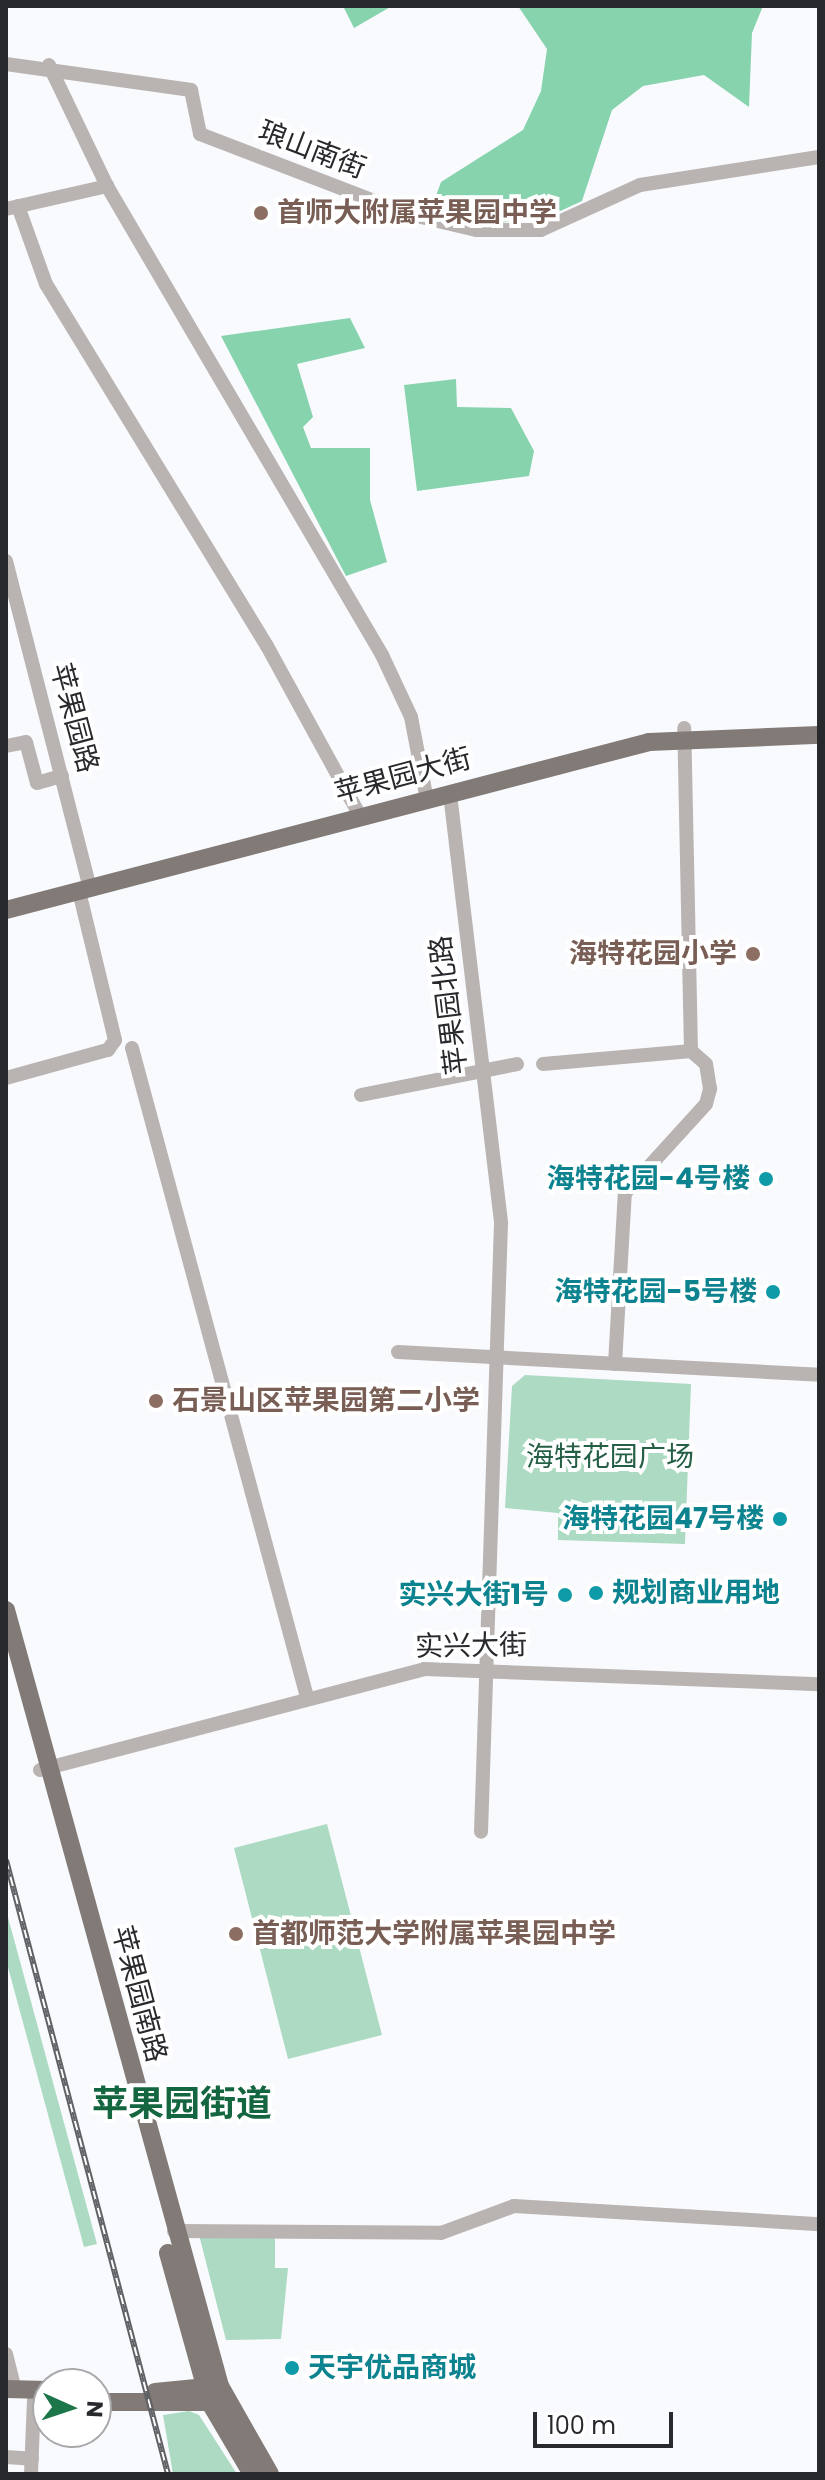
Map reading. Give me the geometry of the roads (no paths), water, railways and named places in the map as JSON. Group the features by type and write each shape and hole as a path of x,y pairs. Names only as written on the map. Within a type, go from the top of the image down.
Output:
{"main road":[{"name":"苹果园大街","path":"6,910 86,885 358,812 684,732 819,725"},
{"name":"苹果园大街","path":"427,795 450,794 684,732 819,735"},
{"name":"苹果园大街","path":"6,898 86,885"},
{"name":"苹果园南路","path":"6,1610 45,1769 215,2395 252,2474"},
{"name":"苹果园南路","path":"6,1652 45,1769 174,2231 215,2395 270,2474"},
{"path":"112,2392 215,2395"},
{"path":"9,2393 32,2396"},
{"path":"112,2401 215,2395"}],"street":[{"name":"琅山南街","path":"6,64 49,65 191,90 200,134 408,214 477,230 541,230 640,185 819,157"},
{"path":"49,65 107,186 382,655 411,717 427,795"},
{"path":"107,186 12,208 46,284 267,646 358,812"},
{"name":"苹果园路","path":"6,561 12,608 62,776 115,1040 108,1050 6,1078"},
{"path":"684,732 691,1051"},
{"path":"6,746 26,742 37,783 62,776"},
{"name":"苹果园北路","path":"450,794 500,1209 491,1358 487,1669 481,1832"},
{"path":"132,1048 307,1697"},
{"path":"543,1064 691,1051 706,1064 706,1104 625,1193 615,1364"},
{"path":"361,1095 517,1064"},
{"path":"398,1352 819,1375"},
{"name":"实兴大街","path":"45,1769 407,1671 487,1669 819,1684"},
{"path":"174,2231 441,2233 514,2206 819,2224"},
{"path":"6,2354 9,2393"},
{"path":"6,2457 31,2466"}],"railway":[{"path":"6,1860 168,2474"}],"place":[{"name":"首师大附属苹果园中学","path":"261,213"},
{"name":"海特花园小学","path":"753,954"},
{"name":"海特花园-4号楼","path":"766,1179"},
{"name":"海特花园-5号楼","path":"773,1292"},
{"name":"石景山区苹果园第二小学","path":"156,1401"},
{"name":"海特花园47号楼","path":"780,1519"},
{"name":"规划商业用地","path":"596,1593"},
{"name":"实兴大街1号","path":"565,1595"},
{"name":"首都师范大学附属苹果园中学","path":"236,1934"},
{"name":"天宇优品商城","path":"292,2368"}],"district":[{"name":"苹果园街道","path":"182,2104"}],"park label":[{"name":"海特花园广场","path":"610,1457"}]}
